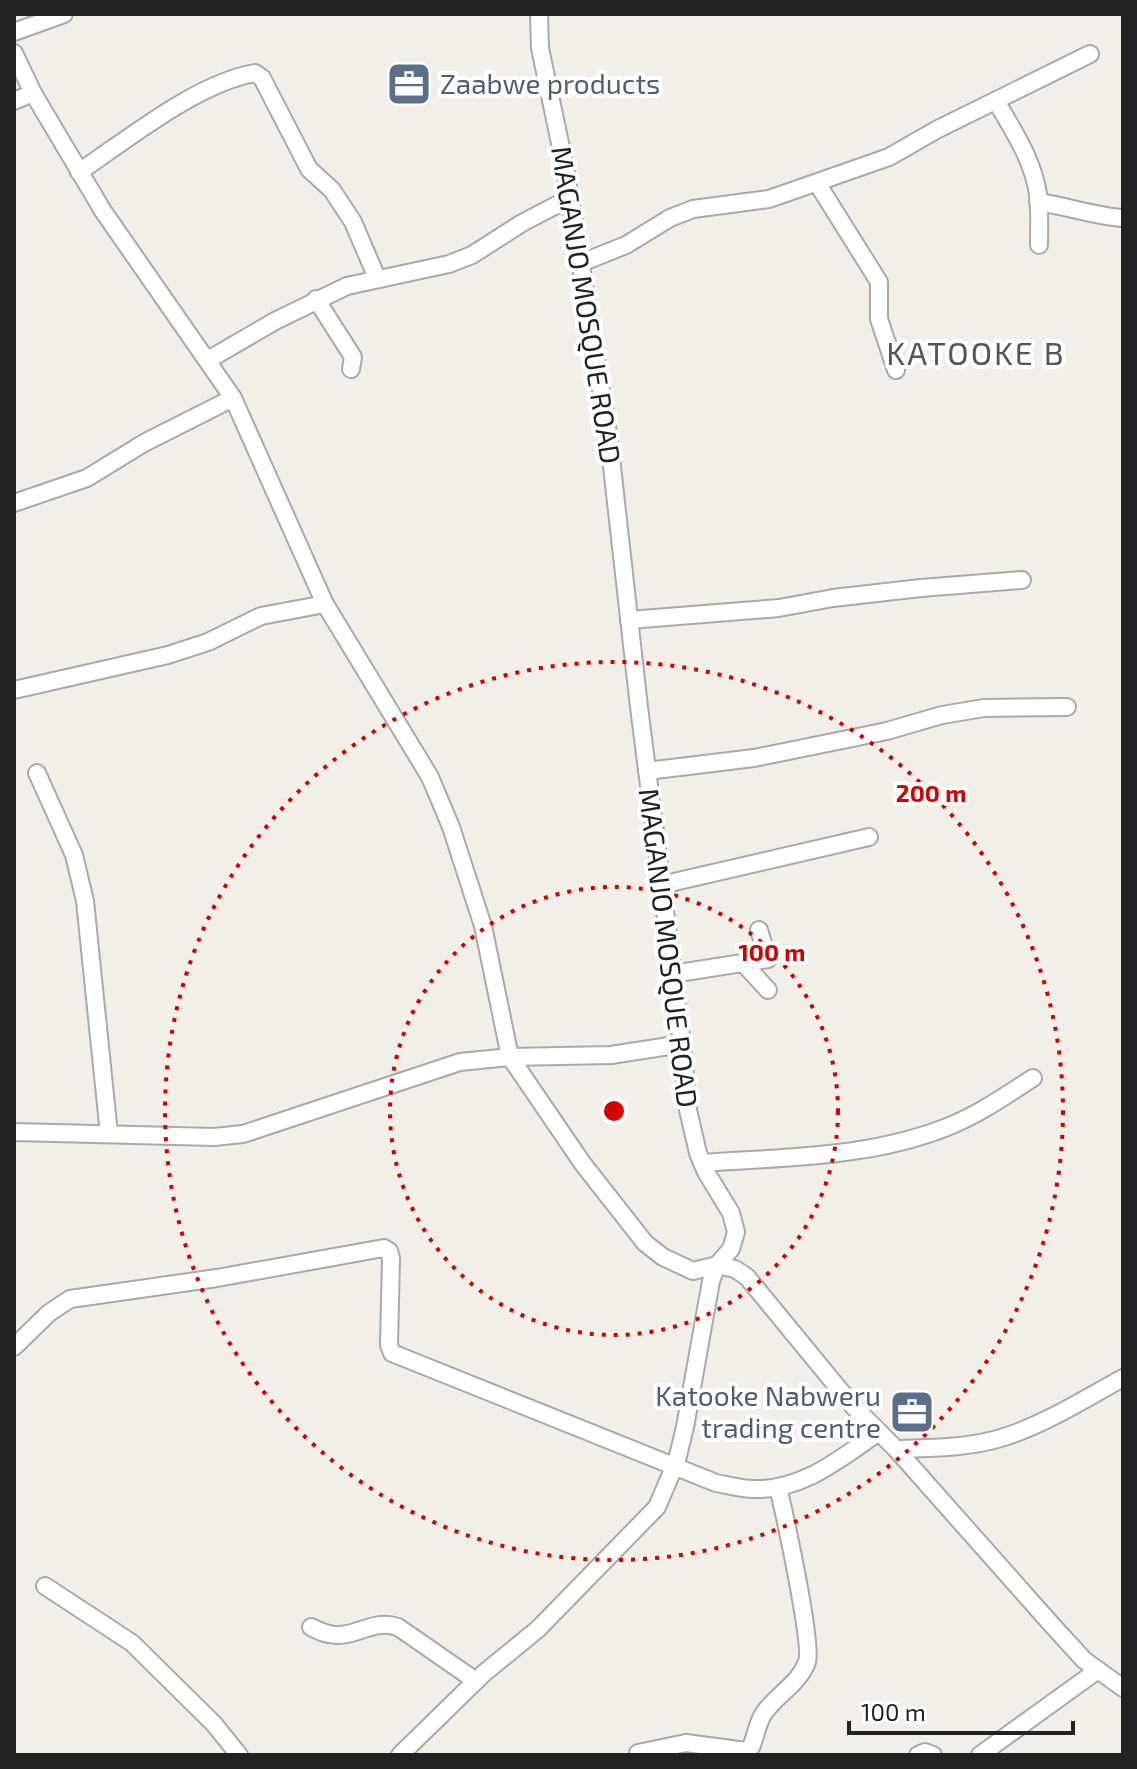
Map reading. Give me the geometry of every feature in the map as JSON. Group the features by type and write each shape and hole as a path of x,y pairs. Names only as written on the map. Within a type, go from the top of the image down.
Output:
{"street":[{"path":"14,32 64,14"},
{"name":"MAGANJO MOSQUE ROAD","path":"400,1755 476,1681 538,1629 648,1519 665,1492 675,1465 693,1387 707,1294 717,1265 731,1249 736,1232 731,1213 702,1163 688,1110 609,440 570,198 540,48 539,14"},
{"path":"14,53 33,93 110,222 233,398 325,604 430,777 483,926 510,1057 577,1155 645,1243 663,1257 693,1271 717,1265 735,1269 747,1277 853,1406 896,1449 1084,1660 1123,1688"},
{"path":"581,263 626,245 670,218 693,209 769,199 889,157 938,129 1090,54"},
{"path":"79,172 177,106 210,89 255,73 262,78 309,169 332,190 353,222 377,278"},
{"path":"14,101 33,93"},
{"path":"996,101 1030,163 1038,202 1039,245"},
{"path":"817,183 879,282 879,319 896,370"},
{"path":"208,360 316,299 377,278 449,264 570,198"},
{"path":"1038,202 1123,218"},
{"path":"316,299 353,357 351,369"},
{"path":"14,503 87,478 144,443 233,398"},
{"path":"629,620 779,608 833,598 1022,580"},
{"path":"14,690 168,655 208,642 261,616 325,604"},
{"path":"647,771 754,758 984,708 1067,707"},
{"path":"37,773 74,855 85,901 109,1134"},
{"path":"661,885 869,837"},
{"path":"672,974 768,959 759,930"},
{"path":"745,965 768,990"},
{"path":"14,1132 214,1137 243,1134 460,1062 510,1057 611,1055 682,1044"},
{"path":"702,1163 853,1153 886,1146 952,1125 984,1110 1033,1078"},
{"path":"14,1347 49,1313 70,1299 217,1278 384,1248 391,1258 389,1345 392,1353 399,1358 716,1483 754,1489 778,1487 823,1471 879,1432"},
{"path":"896,1449 965,1445 1000,1438 1034,1425 1123,1378"},
{"path":"638,1753 686,1743 712,1744 746,1751 751,1747 765,1712 803,1670 808,1658 805,1630 778,1487"},
{"path":"45,1586 132,1643 214,1724 239,1755"},
{"path":"311,1627 339,1636 375,1624 398,1627 476,1681"},
{"path":"980,1755 1098,1670"},
{"path":"918,1755 925,1752 933,1755"}],"place":[{"name":"Zaabwe products","path":"409,84"},
{"name":"Katooke Nabweru trading centre","path":"912,1412"}],"district":[{"name":"KATOOKE B","path":"976,354"}]}
